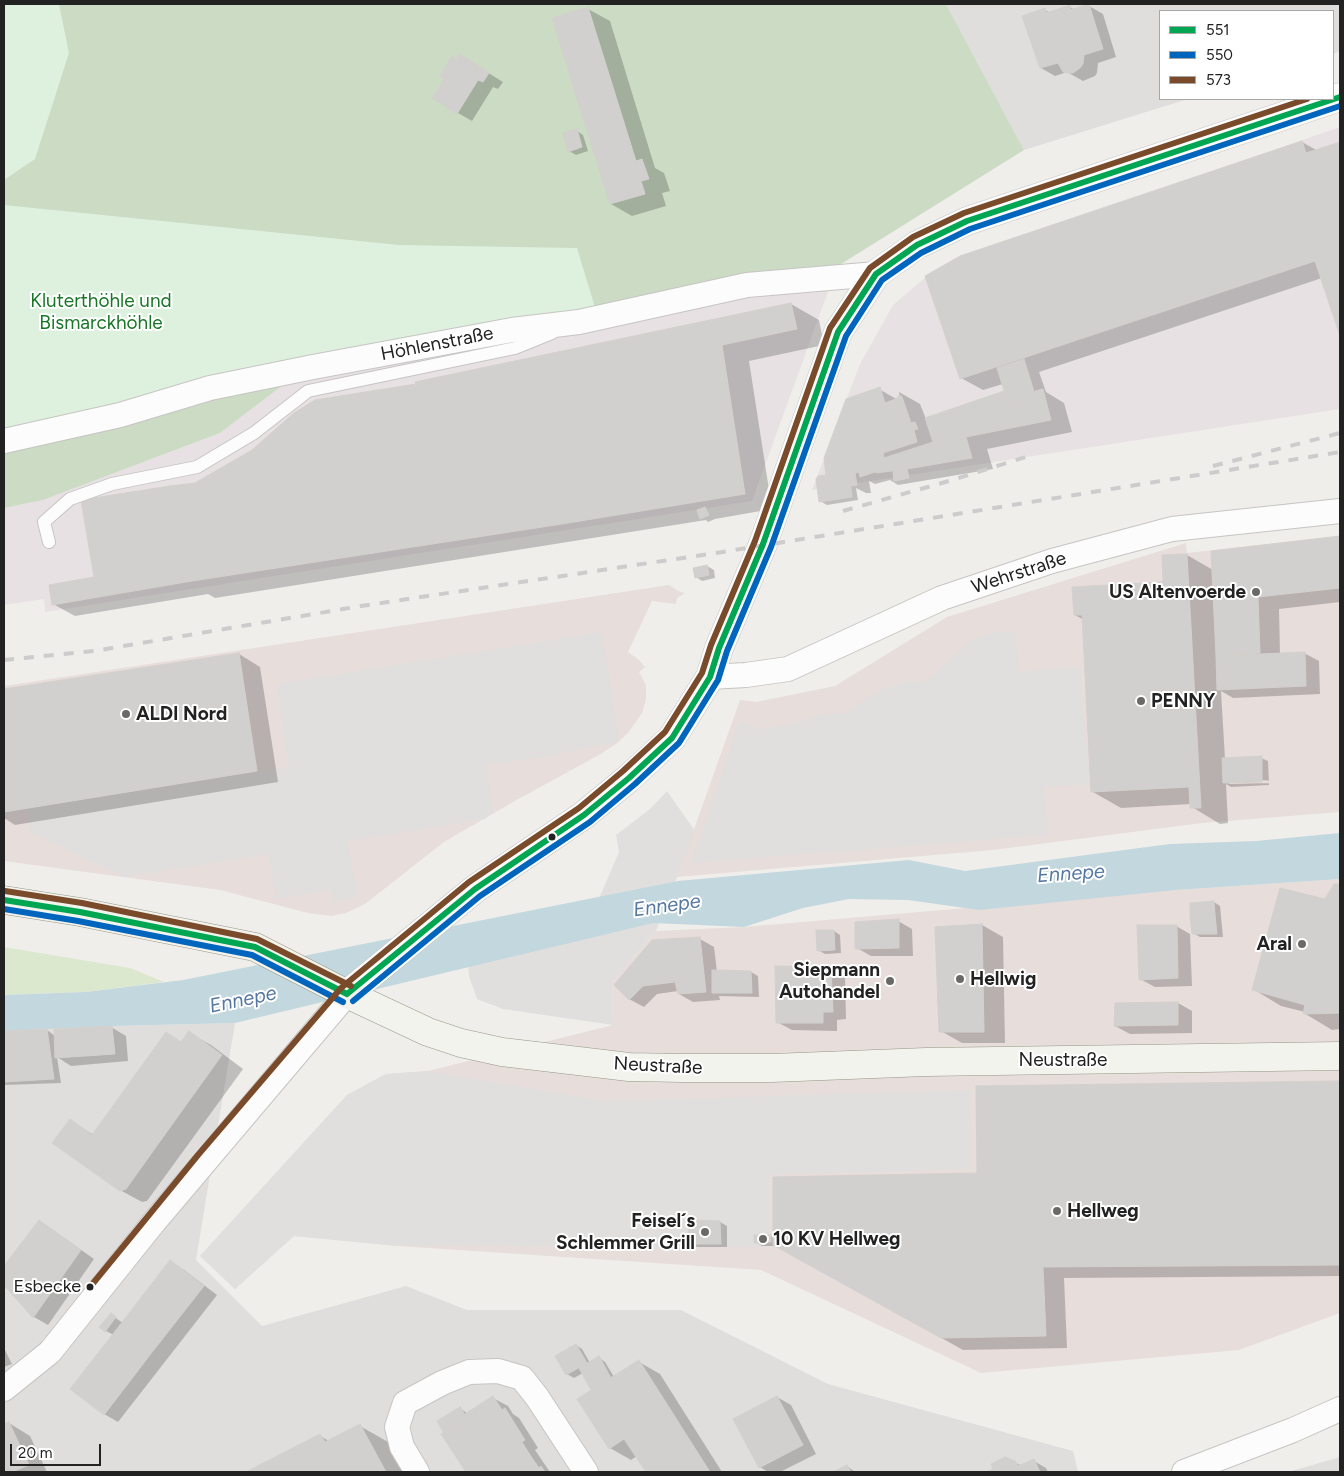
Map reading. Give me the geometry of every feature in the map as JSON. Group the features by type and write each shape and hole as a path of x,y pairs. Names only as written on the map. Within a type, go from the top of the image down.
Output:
{"main road":[{"name":"Neustraße","path":"4,900 80,912 254,947 272,954 347,994 428,1032 462,1043 502,1052 629,1067 772,1068 986,1060 1340,1056"}],"street":[{"path":"4,1389 50,1352 154,1222 347,994 475,889 584,815 629,778 672,738 710,677 719,648 763,544 838,332 876,274 917,245 967,221 1331,100"},
{"name":"Höhlenstraße","path":"4,441 120,415 210,388 512,330 579,322 747,285 876,274"},
{"name":"Wehrstraße","path":"710,677 746,675 788,669 942,598 1052,561 1172,529 1340,511"},
{"path":"416,1472 402,1447 397,1427 405,1403 442,1383 469,1372 498,1371 522,1378 537,1397 586,1472"},
{"path":"1184,1472 1340,1409"}],"lane":[{"path":"49,542 44,522 70,499 112,484 197,467 254,433 308,391 515,348 579,322"}],"shaded area":[{"path":"946,4 1340,4 1340,51 1334,54 1334,10 1159,10 1159,100 1185,100 1024,150"},
{"path":"1340,127 1340,409 812,490 860,364 893,305 926,277 960,258"},
{"path":"833,269 829,289 752,501 45,612 44,599 4,605 4,508 43,500 220,433 329,350"},
{"path":"1340,536 1340,812 1202,823 993,850 677,877 740,700 756,702 835,686 947,617 1186,543 1187,553"},
{"path":"669,585 685,593 677,598 676,604 652,601 628,652 645,667 639,672 646,685 646,700 642,713 628,733 616,744 599,755 444,842 365,904 346,913 331,916 308,913 220,890 4,861 4,686"},
{"path":"1015,631 1019,672 1080,667 1090,784 1044,787 1048,835 691,863 740,721 761,729 798,723 820,714 844,713 881,690 902,683 926,681 972,640 994,632"},
{"path":"602,632 619,741 545,757 486,765 494,812 485,819 348,841 357,897 334,901 332,890 276,899 269,854 124,877 31,832 27,808 289,767 277,684"},
{"path":"667,791 695,831 656,931 612,982 613,1025 503,1009 477,999 469,976 468,959 589,922 619,852 616,835 650,809"},
{"path":"1340,879 1340,1313 1239,1350 981,1373 761,1270 398,1246 294,1236 235,1289 200,1256 347,1095 386,1074 428,1071 613,1025 612,982 656,931 744,927 1176,890"},
{"path":"235,1023 196,1260 262,1326 406,1286 467,1310 681,1310 828,1384 1073,1451 1078,1472 4,1472 4,1031"},
{"path":"428,1071 605,1101 971,1090 972,1169 769,1175 769,1247 398,1246 294,1236 235,1289 200,1256 347,1095 386,1074"},
{"path":"1340,1457 1340,1472 1288,1472"}],"green space":[{"path":"4,4 946,4 1024,150 833,269 329,350 220,433 43,500 4,508"},
{"path":"4,4 59,4 69,53 35,159 4,180"},
{"name":"Kluterthöhle und Bismarckhöhle","path":"4,205 399,245 577,248 597,314 4,436"},
{"path":"4,947 130,968 164,982 86,992 4,995"}],"water":[{"name":"Ennepe","path":"1340,833 1340,879 1176,890 979,910 908,900 849,899 803,908 744,927 653,923 235,1023 4,1031 4,995 86,992 183,980 678,881 909,860 965,871 1170,844 1256,841"}],"building":[{"path":"1089,4 1103,49 1084,55 1083,64 1073,73 1063,72 1058,63 1040,68 1022,16 1045,8 1046,13 1070,5 1071,10"},
{"path":"588,7 636,161 642,159 649,179 641,181 645,194 610,204 552,18"},
{"path":"460,54 489,73 483,82 478,80 457,114 432,98 445,79 440,76 452,56 457,59"},
{"path":"577,129 582,147 568,152 563,133"},
{"path":"1302,141 1306,153 1340,142 1340,336 1315,261 960,379 925,276 960,256"},
{"path":"791,303 797,329 722,345 745,494 186,582 170,486 195,483 252,450 294,413 315,400 416,384 415,382"},
{"path":"1024,359 1036,398 1012,404 1008,403 997,368"},
{"path":"880,387 885,403 898,398 900,395 902,397 911,423 915,422 918,429 914,430 917,442 883,453 884,458 933,442 925,418 1004,391 1008,403 1014,404 1036,398 1035,391 1043,389 1051,420 966,437 972,458 907,469 876,473 866,445 824,458 846,399"},
{"path":"866,445 875,472 860,477 859,472 855,473 857,485 850,486 849,473 816,479 818,476 826,475 824,458"},
{"path":"907,469 909,478 894,481 893,471"},
{"path":"849,473 852,497 819,502 816,479"},
{"path":"170,486 186,582 52,605 49,585 94,577 81,500"},
{"path":"705,507 709,515 700,519 697,510"},
{"name":"US Altenvoerde","path":"1340,536 1340,588 1258,597 1260,653 1216,656 1211,551"},
{"name":"PENNY","path":"1187,554 1201,808 1190,808 1189,787 1091,792 1082,615 1074,615 1072,587 1163,582 1162,555"},
{"path":"707,565 709,575 695,578 693,568"},
{"path":"1305,652 1306,686 1217,690 1216,656"},
{"name":"ALDI Nord","path":"239,653 257,771 4,812 4,689"},
{"path":"1262,756 1262,782 1223,783 1222,758"},
{"name":"Aral","path":"1334,884 1340,884 1340,1013 1303,1014 1305,1005 1252,990 1280,888 1325,899"},
{"path":"1214,901 1215,915 1190,916 1190,903"},
{"path":"1215,915 1217,934 1192,934 1190,916"},
{"path":"899,919 899,948 855,949 855,922"},
{"name":"Hellwig","path":"982,924 984,1032 939,1032 935,927"},
{"path":"1137,925 1177,925 1178,978 1139,980"},
{"path":"816,930 834,930 835,950 817,951"},
{"path":"700,937 706,992 678,994 675,982 643,986 629,1000 614,985 652,940"},
{"path":"775,966 831,967 833,1012 823,1012 823,1023 776,1023"},
{"path":"712,970 751,971 752,993 712,993"},
{"path":"1178,1002 1178,1025 1114,1026 1115,1003"},
{"path":"112,1026 115,1054 55,1058 54,1029"},
{"path":"47,1029 54,1079 4,1082 4,1031"},
{"path":"189,1031 222,1055 171,1126 123,1092 166,1032 181,1042"},
{"name":"Hellweg","path":"1340,1081 1340,1265 1043,1267 1046,1336 941,1338 773,1245 773,1177 977,1173 976,1086"},
{"path":"123,1092 171,1126 126,1189 120,1191 52,1143 70,1119 92,1135"},
{"path":"39,1220 81,1250 33,1318 4,1285 4,1266"},
{"name":"Feisel´s Schlemmer Grill","path":"688,1220 720,1221 721,1244 689,1244"},
{"name":"10 KV Hellweg","path":"754,1235 771,1235 771,1242 754,1243"},
{"path":"170,1260 204,1286 153,1351 120,1325"},
{"path":"111,1313 116,1317 105,1332 99,1327"},
{"path":"120,1325 153,1351 104,1415 70,1389"},
{"path":"576,1344 587,1363 566,1375 555,1356"},
{"path":"599,1356 611,1378 591,1390 579,1368"},
{"path":"639,1360 710,1472 646,1472 624,1439 609,1449 577,1399"},
{"path":"493,1396 502,1410 505,1408 525,1440 522,1442 530,1455 503,1472 479,1472 451,1428 467,1418 465,1414"},
{"path":"777,1396 803,1445 759,1468 733,1419"},
{"path":"460,1407 467,1418 444,1433 437,1421"},
{"path":"9,1422 29,1465 12,1472 4,1472 4,1424"},
{"path":"360,1424 386,1472 246,1472 320,1434 325,1442"},
{"path":"451,1428 479,1472 466,1472 441,1434"},
{"path":"530,1455 539,1468 541,1466 545,1472 503,1472"},
{"path":"1005,1457 1015,1461 1018,1466 1034,1459 1040,1472 987,1472 993,1469 991,1464"},
{"path":"847,1465 851,1472 833,1472"}],"railway":[{"path":"1213,466 1340,433"},
{"path":"4,660 94,651 361,606 716,553 1340,452"},
{"path":"843,511 1029,456"}],"transit line":[{"name":"551","path":"1334,99 1340,97"},
{"name":"573","path":"90,1287 198,1155 341,988 469,882 579,808 665,732 702,673 711,645 755,541 830,328 870,268 913,237 964,213 1304,100"},
{"name":"551","path":"347,994 475,889 584,815 629,778 672,738 710,677 719,648 763,544 838,332 876,274 917,245 967,221 1331,100"},
{"name":"550","path":"353,1001 480,896 590,822 679,743 718,680 727,651 771,547 846,336 882,280 921,253 970,229 1340,106"},
{"name":"573","path":"5,891 82,903 257,939 351,986"},
{"name":"551","path":"4,900 80,912 255,947 347,994"},
{"name":"550","path":"4,909 78,921 252,955 343,1002"}],"place":[{"name":"US Altenvoerde","path":"1256,592"},
{"name":"PENNY","path":"1141,701"},
{"name":"ALDI Nord","path":"126,714"},
{"name":"Aral","path":"1302,944"},
{"name":"Hellwig","path":"960,979"},
{"name":"Siepmann Autohandel","path":"890,981"},
{"name":"Hellweg","path":"1057,1211"},
{"name":"Feisel´s Schlemmer Grill","path":"705,1232"},
{"name":"10 KV Hellweg","path":"763,1239"},
{"name":"Esbecke","path":"90,1287"}]}
